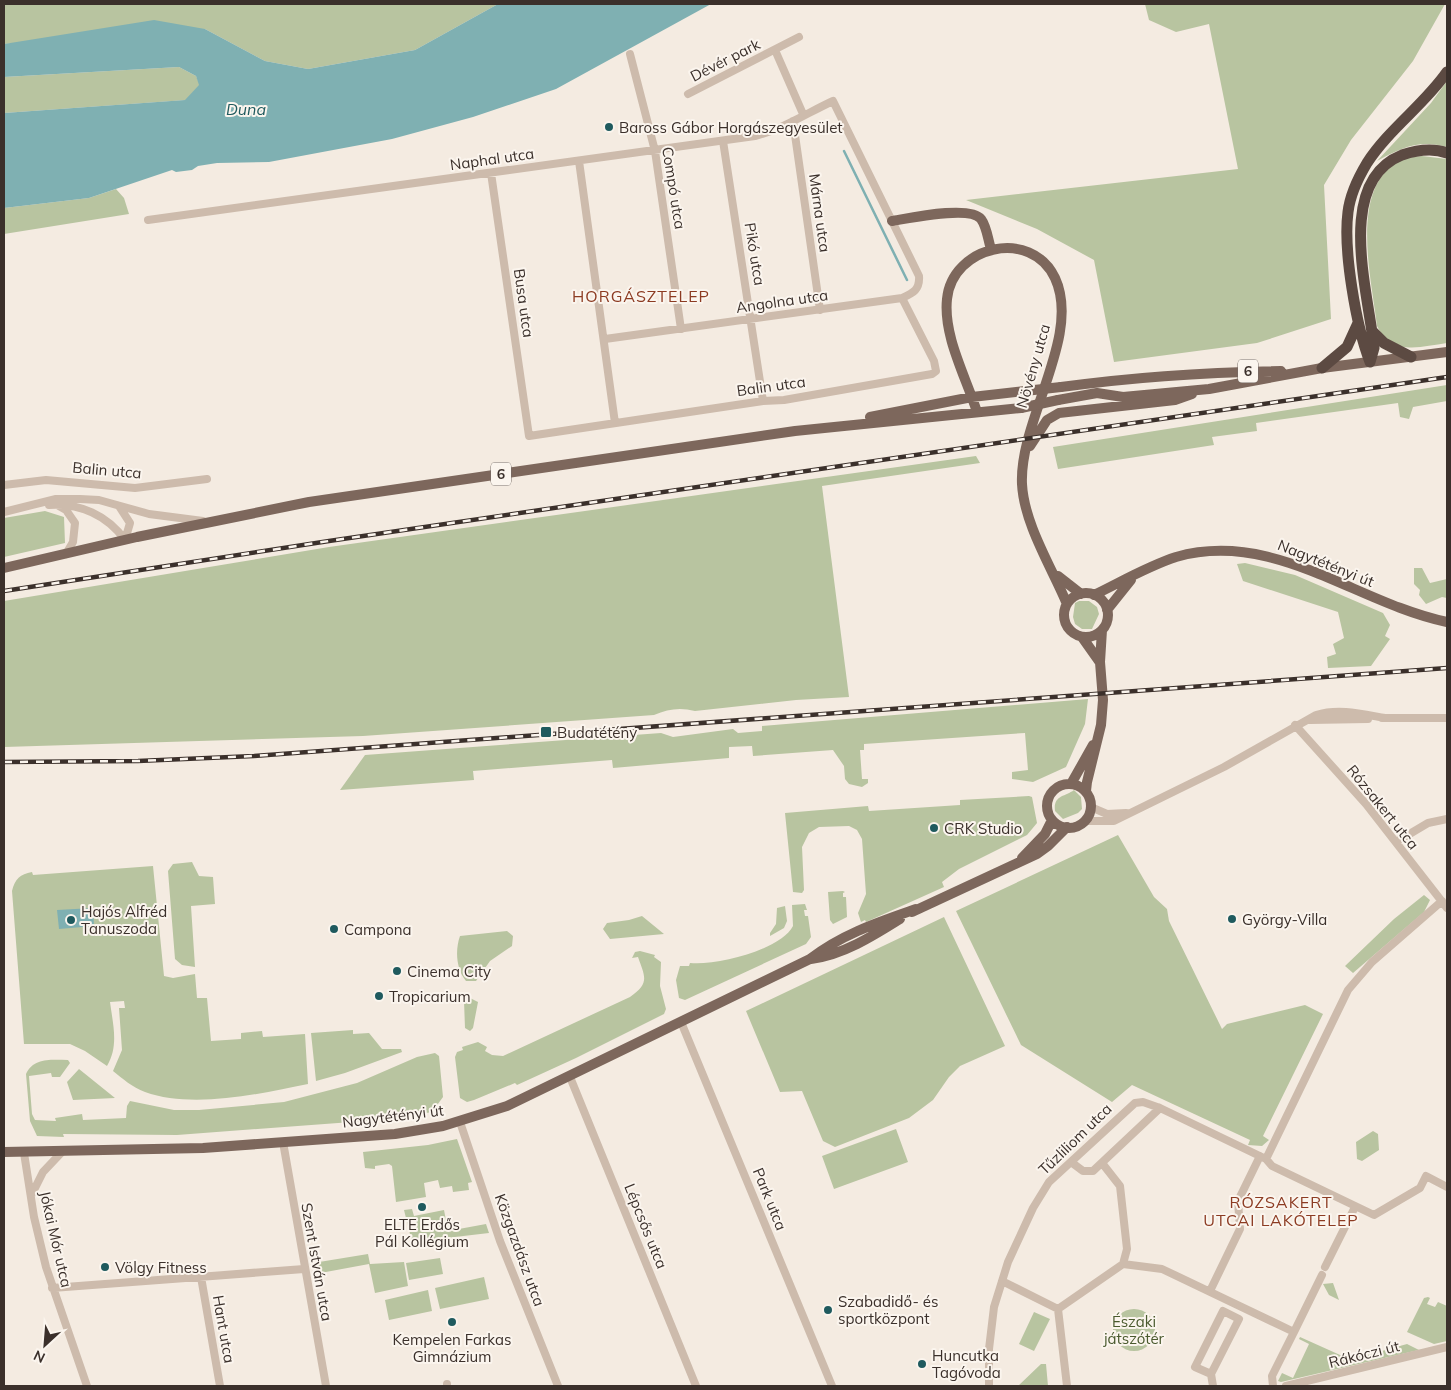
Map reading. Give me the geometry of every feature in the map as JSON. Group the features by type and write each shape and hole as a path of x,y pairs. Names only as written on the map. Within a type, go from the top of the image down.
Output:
{"highway":[{"path":"1370,362 1362,342 1358,322 1347,229 1352,195 1368,162 1447,72"},
{"path":"1370,362 1374,348 1361,238 1361,219 1368,189 1376,176 1395,158 1424,150 1447,153"},
{"path":"1317,369 1347,347 1358,322"},
{"path":"1372,331 1384,343 1410,357"}],"main road":[{"path":"892,221 959,212 975,214 983,223 991,249"},
{"name":"Növény utca","path":"977,412 947,325 948,289 958,270 977,255 991,249 1004,247 1024,251 1044,263 1055,278 1062,302 1062,322 1058,342 1031,426 1024,456 1022,484 1025,504 1067,604 1064,615 1066,626 1076,635 1082,637 1100,662"},
{"name":"6","path":"4,568 207,522 309,502 795,431 1021,408 1097,393 1123,397 1209,389 1317,369 1447,352"},
{"name":"6","path":"795,431 972,397 1157,376 1317,369"},
{"path":"1024,456 1041,426 1046,420 1058,413 1175,400 1209,389"},
{"name":"Nagytétényi út","path":"1094,595 1158,564 1177,557 1215,551 1245,552 1286,560 1392,605 1447,622"},
{"name":"Növény utca","path":"1053,571 1066,585 1081,594"},
{"name":"Nagytétényi út","path":"1107,610 1135,576"},
{"path":"1067,604 1081,594 1094,595 1100,599 1107,610 1108,618 1102,630 1100,662 1103,700 1101,725 1086,782 1086,791 1093,808 1086,821"},
{"path":"1082,637 1096,635 1102,630"},
{"path":"1071,784 1097,737"},
{"path":"1067,827 1052,820 1046,807 1049,795 1060,786 1071,784 1082,787 1086,791"},
{"name":"Nagytétényi út","path":"1020,860 1045,834 1052,820"},
{"name":"Nagytétényi út","path":"4,1152 61,1153 203,1148 395,1134 460,1122 506,1106 570,1077 810,959 830,944 874,924 916,910 1020,860 1048,846 1067,827 1078,826 1086,821"}],"street":[{"name":"Dévér park","path":"688,94 799,37"},
{"name":"Dévér park","path":"775,50 803,114"},
{"name":"Compó utca","path":"630,54 655,151 681,329"},
{"name":"Naphal utca","path":"148,220 724,141 774,131 803,114 833,101 892,221"},
{"name":"Márna utca","path":"793,121 820,310"},
{"name":"Pikó utca","path":"724,141 763,401"},
{"path":"578,161 605,339 615,423"},
{"name":"Busa utca","path":"491,173 529,436"},
{"path":"892,221 918,276 919,284 917,289 902,298"},
{"name":"Angolna utca","path":"605,339 902,298"},
{"name":"Balin utca","path":"529,436 763,401 784,400 932,374 936,372 934,361 902,298"},
{"name":"Balin utca","path":"4,485 46,480 135,488 207,479"},
{"path":"4,512 56,500 80,499 118,505 149,514 207,522"},
{"path":"32,506 55,504 75,506 95,513 116,528 125,540"},
{"path":"55,504 66,510 75,523 73,542 66,554"},
{"path":"118,505 130,522 125,540"},
{"name":"Nagytétényi út","path":"1086,821 1114,821 1230,763 1295,725 1326,712 1386,718 1447,718"},
{"name":"Rózsakert utca","path":"1295,725 1354,790 1447,908"},
{"name":"Nagytétényi út","path":"1093,808 1107,814 1132,812"},
{"path":"1396,842 1428,823 1447,819"},
{"path":"1210,1291 1240,1229 1238,1202 1348,990 1372,962 1442,901"},
{"name":"Park utca","path":"681,1022 832,1386"},
{"name":"Lépcsős utca","path":"570,1077 696,1386"},
{"name":"Tűzliliom utca","path":"989,1386 989,1356 993,1315 1002,1281 1038,1198 1049,1182 1135,1103 1143,1102 1160,1108 1263,1157 1272,1166 1355,1207"},
{"path":"1071,1162 1077,1168 1088,1172 1102,1163 1160,1108"},
{"name":"Közgazdász utca","path":"460,1122 500,1241 558,1386"},
{"name":"Szent István utca","path":"283,1142 326,1386"},
{"name":"Jókai Mór utca","path":"24,1153 40,1247 52,1288 87,1386"},
{"path":"32,1194 43,1172 61,1153"},
{"path":"1058,1309 1123,1264 1127,1249 1120,1186 1102,1163"},
{"path":"1326,1267 1355,1207 1374,1215 1380,1213 1420,1188 1426,1176 1447,1187"},
{"path":"1123,1264 1162,1269 1294,1332"},
{"path":"52,1288 304,1269"},
{"path":"1273,1386 1272,1376 1322,1275"},
{"name":"Hant utca","path":"201,1278 220,1386"},
{"path":"1002,1281 1058,1309"},
{"path":"1211,1374 1195,1367 1228,1300"},
{"path":"1058,1309 1067,1386"},
{"path":"1213,1386 1211,1374 1239,1318 1223,1311"},
{"name":"Rákóczi út","path":"1286,1386 1332,1377 1447,1347"},
{"path":"1332,1377 1334,1386"}],"green space":[{"path":"4,4 498,4 415,50 308,69 265,61 205,29 4,44"},
{"path":"1145,4 1445,4 1413,61 1351,140 1324,185 1331,319 1257,343 1114,362 1094,260 1037,229 966,200 1238,169 1209,24 1176,32 1149,20"},
{"path":"179,67 196,76 200,85 186,100 4,113 4,77"},
{"path":"1447,81 1447,147 1419,144 1394,152 1377,161 1431,103"},
{"path":"1422,156 1447,159 1447,343 1407,347 1398,346 1390,342 1383,336 1377,326 1368,260 1367,235 1369,211 1375,189 1386,171 1403,159"},
{"path":"116,189 124,198 129,214 4,234 4,208 89,198"},
{"path":"1447,385 1447,401 1413,407 1409,419 1400,417 1398,403 1256,423 1257,431 1212,437 1214,445 1058,469 1053,447"},
{"path":"976,456 980,463 822,486 849,697 796,700 695,711 674,709 654,715 363,736 4,747 4,601 329,547"},
{"path":"45,511 64,517 65,543 4,557 4,518"},
{"path":"1245,563 1295,575 1383,613 1390,625 1385,636 1390,639 1371,666 1328,668 1327,657 1336,654 1333,644 1344,638 1338,612 1243,581 1237,564"},
{"path":"1414,568 1422,568 1430,583 1447,579 1447,598 1442,597 1426,604 1419,595 1420,590 1414,584"},
{"path":"1089,601 1097,607 1099,614 1092,629 1082,629 1075,624 1073,617 1075,603"},
{"path":"1088,699 1085,724 1066,767 1033,782 1012,779 1012,772 1028,770 1025,733 864,744 864,750 860,750 862,779 868,779 868,783 862,787 849,784 845,779 844,766 833,750 753,756 752,746 729,747 729,758 613,768 612,760 473,771 474,780 340,790 365,755 661,733 673,737 733,729 738,733 762,731 762,726"},
{"path":"1074,790 1081,797 1082,809 1078,813 1063,819 1055,811 1056,802 1060,797"},
{"path":"1032,797 1037,823 1027,835 959,869 942,882 944,887 866,922 865,920 861,922 858,913 866,894 862,839 857,830 849,826 819,827 809,833 802,847 804,890 802,893 793,892 785,813 868,806 869,811 960,805 960,800"},
{"path":"1118,835 1154,897 1167,909 1169,921 1222,1029 1227,1024 1305,1005 1323,1014 1263,1136 1269,1140 1262,1146 1248,1145 1250,1140 1132,1085 1112,1102 1021,1045 956,911"},
{"path":"192,862 199,876 213,877 215,904 191,906 195,967 182,965 175,959 168,871 173,864"},
{"path":"153,866 164,976 173,978 195,974 197,998 207,998 211,1041 241,1039 241,1033 262,1031 263,1037 305,1034 308,1084 269,1092 205,1100 164,1097 140,1090 113,1071 122,1050 119,1008 125,1008 124,1001 110,1002 114,1027 114,1043 107,1066 85,1051 70,1044 24,1044 12,891 16,880 24,874 32,872 33,875"},
{"path":"828,892 845,892 843,897 846,897 847,917 833,924 830,920"},
{"path":"1424,895 1430,900 1424,912 1353,973 1345,966 1394,919"},
{"path":"805,904 807,910 804,910 805,916 808,916 811,937 806,944 685,1000 679,998 676,980 680,966 689,966 690,963 730,959 762,949 786,935 793,926 792,905"},
{"path":"785,906 787,921 784,928 770,936 776,924 777,908"},
{"path":"642,916 664,934 610,939 603,929 607,923"},
{"path":"944,917 1005,1046 960,1066 949,1077 933,1100 909,1118 835,1147 823,1141 802,1091 780,1092 746,1011"},
{"path":"507,931 513,936 512,946 490,961 476,981 466,981 460,971 457,959 457,947 460,936"},
{"path":"640,951 655,955 654,957 661,962 660,986 666,1009 664,1014 517,1085 515,1083 467,1102 460,1098 455,1057 457,1052 463,1050 462,1047 478,1042 487,1047 485,1051 492,1055 503,1056 630,997 641,988 644,979 638,957 632,958 635,952"},
{"path":"470,998 478,1002 473,1028 470,1031 465,1028 464,1001"},
{"path":"353,1030 353,1034 369,1033 382,1049 401,1049 402,1052 345,1073 316,1081 311,1033"},
{"path":"435,1053 439,1056 443,1097 432,1112 392,1119 177,1135 63,1134 64,1137 37,1136 30,1121 26,1074 34,1065 44,1061 68,1060 70,1063 60,1077 52,1077 51,1073 29,1076 32,1114 35,1120 56,1121 55,1118 82,1114 83,1120 126,1118 127,1106 130,1101 174,1110 199,1110 284,1102 357,1083 417,1057"},
{"path":"79,1069 115,1098 73,1100 67,1082"},
{"path":"896,1129 908,1162 834,1189 822,1156"},
{"path":"1373,1131 1378,1134 1379,1150 1362,1161 1357,1159 1356,1142"},
{"path":"457,1139 472,1182 468,1183 469,1190 453,1192 452,1186 440,1188 438,1180 424,1183 426,1197 396,1202 392,1166 389,1164 375,1166 375,1169 365,1168 363,1152 428,1145"},
{"path":"412,1209 414,1216 444,1210 448,1231 486,1224 489,1233 412,1242 404,1210"},
{"path":"368,1254 370,1264 404,1262 408,1286 375,1293 369,1264 315,1274 313,1263"},
{"path":"440,1258 443,1274 409,1280 406,1263"},
{"path":"484,1277 489,1299 440,1309 435,1288"},
{"path":"1333,1283 1339,1300 1329,1295 1323,1284"},
{"path":"428,1290 432,1311 389,1320 385,1300"},
{"path":"1424,1298 1430,1298 1427,1304 1435,1307 1438,1302 1447,1306 1447,1341 1434,1344 1407,1332"},
{"name":"Északi játszótér","path":"1134,1309 1149,1315 1155,1330 1149,1345 1134,1351 1119,1345 1113,1330 1119,1315"},
{"path":"1034,1312 1050,1319 1034,1351 1019,1344"},
{"path":"1300,1337 1349,1359 1357,1354 1364,1356 1407,1344 1419,1350 1281,1382 1278,1381 1282,1373 1293,1378 1309,1344 1299,1339"},
{"path":"1041,1364 1046,1364 1048,1386 1018,1386"}],"water":[{"name":"Duna","path":"498,4 711,4 556,89 473,117 392,139 269,162 217,163 198,166 192,170 176,172 172,170 89,198 4,208 4,113 185,100 199,85 196,76 179,67 4,77 4,44 154,20 205,29 265,61 308,69 415,50"},
{"path":"93,908 94,926 59,929 57,910"}],"waterway":[{"path":"844,151 907,280"}],"railway":[{"path":"4,591 329,541 1447,377"},
{"path":"4,762 138,761 254,756 1447,668"}],"place":[{"name":"Baross Gábor Horgászegyesület","path":"609,127"},
{"name":"Budatétény","path":"546,732"},
{"name":"CRK Studio","path":"934,828"},
{"name":"György-Villa","path":"1232,919"},
{"name":"Hajós Alfréd Tanuszoda","path":"71,920"},
{"name":"Campona","path":"334,929"},
{"name":"Cinema City","path":"397,971"},
{"name":"Tropicarium","path":"379,996"},
{"name":"ELTE Erdős Pál Kollégium","path":"422,1207"},
{"name":"Völgy Fitness","path":"105,1267"},
{"name":"Szabadidő- és sportközpont","path":"828,1310"},
{"name":"Kempelen Farkas Gimnázium","path":"452,1322"},
{"name":"Huncutka Tagóvoda","path":"922,1364"}],"district":[{"name":"HORGÁSZTELEP","path":"641,296"},
{"name":"RÓZSAKERT UTCAI LAKÓTELEP","path":"1281,1211"}]}
